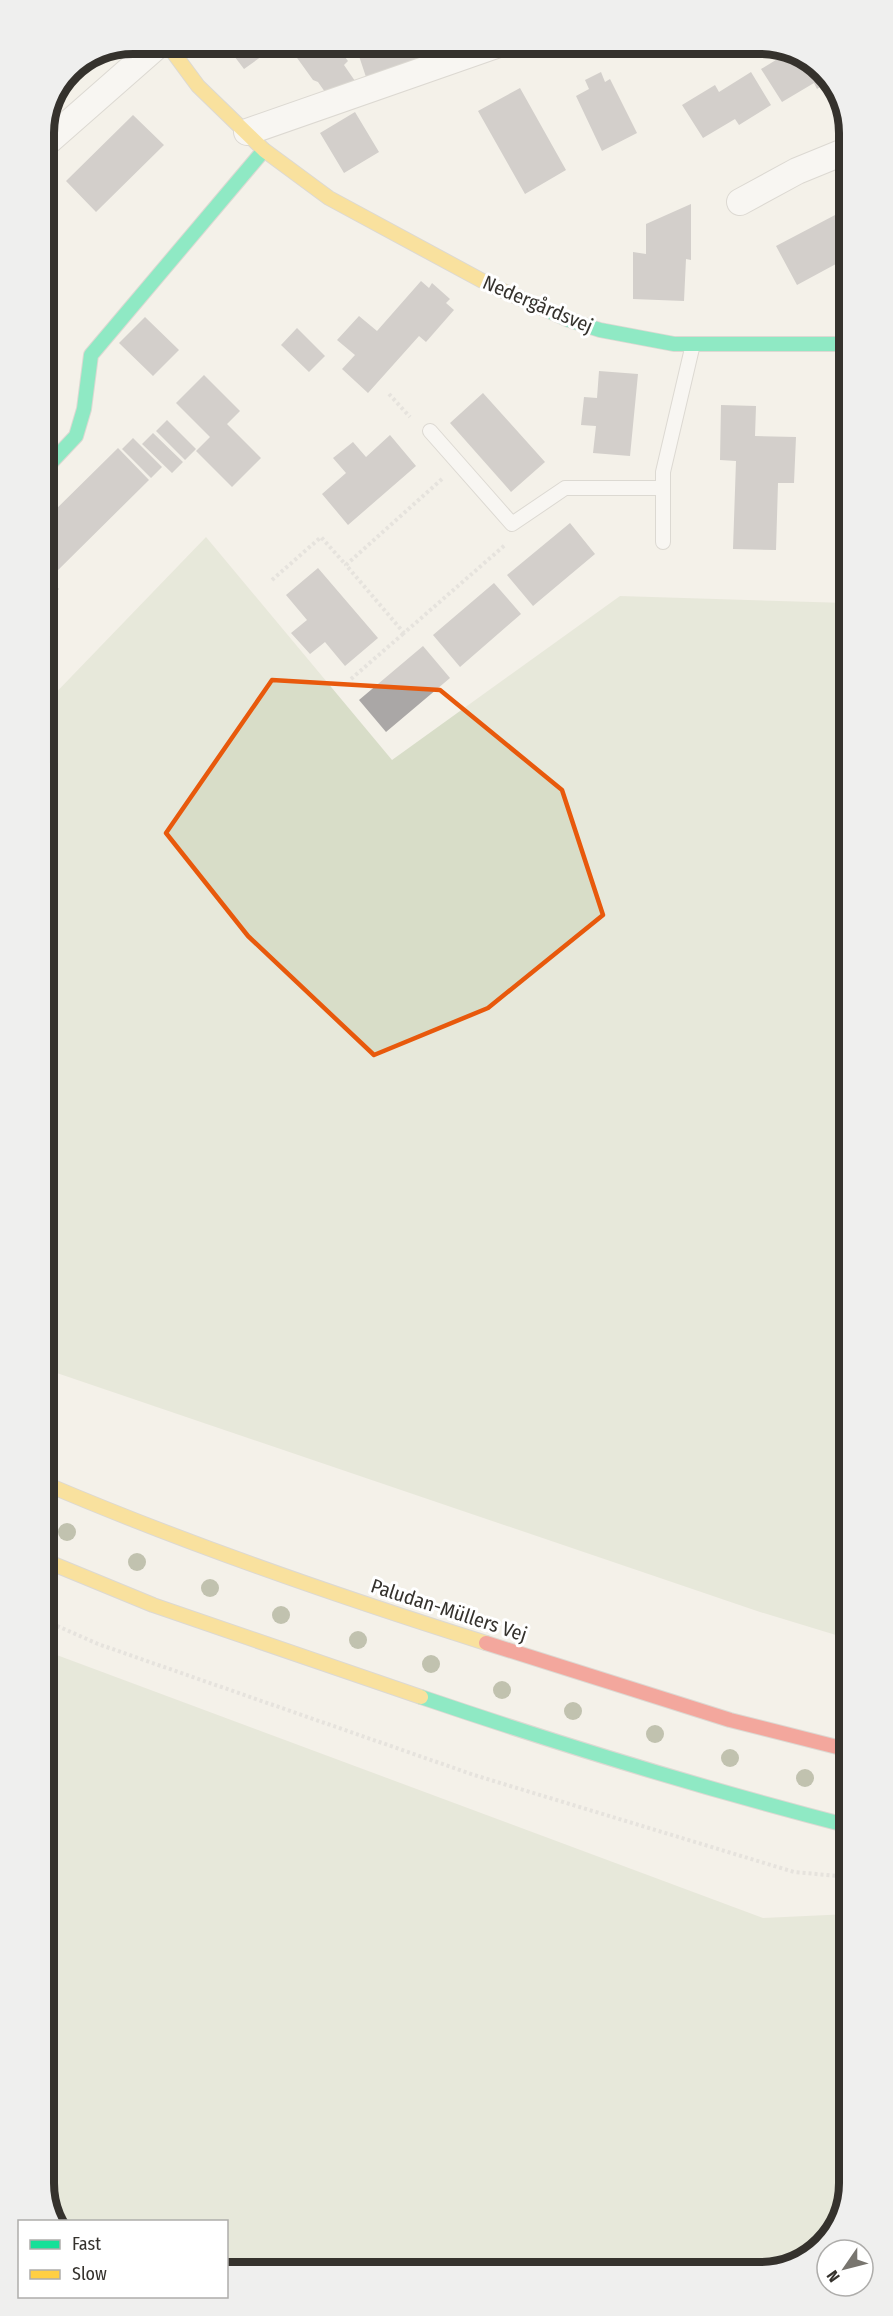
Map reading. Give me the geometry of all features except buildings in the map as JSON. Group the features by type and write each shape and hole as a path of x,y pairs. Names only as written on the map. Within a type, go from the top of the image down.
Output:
{"street":[{"path":"54,136 148,54"},
{"name":"Nedergårdsvej","path":"174,54 198,86 264,150 328,198 500,290 569,321 600,330 674,344 839,344"},
{"path":"247,132 470,54"},
{"path":"54,459 76,436 84,409 91,355 264,150"},
{"path":"740,202 797,171 839,154"},
{"name":"Paludan-Müllers Vej","path":"54,1487 124,1517 386,1611 730,1720 839,1747"},
{"path":"54,1564 153,1605 514,1730 839,1823"}],"lane":[{"path":"663,542 663,472 693,344"},
{"path":"430,431 512,524 566,488 663,488"}],"path":[{"path":"389,394 417,425 430,431"},
{"path":"346,565 459,464"},
{"path":"351,679 504,548 512,524"},
{"path":"272,580 321,537 404,633"},
{"path":"54,1625 98,1644 474,1775 794,1872 839,1876"}],"highlighted area":[{"path":"272,680 440,690 562,790 603,915 488,1008 374,1055 248,936 166,833"}],"green space":[{"path":"206,537 392,760 620,596 839,603 839,1636 760,1612 54,1372 54,695"},
{"path":"54,1654 763,1918 839,1914 839,2184 835,2209 823,2231 804,2249 791,2256 760,2262 228,2262 228,2220 63,2220 57,2204 54,2184"}],"traffic: fast":[{"path":"54,459 76,436 84,409 91,355 264,150"},
{"path":"517,297 569,320 600,330 674,344 839,344"},
{"path":"421,1697 634,1766 839,1823"}],"traffic: slow":[{"path":"174,54 198,86 264,150 329,198 490,285 517,297"},
{"path":"54,1487 264,1569 486,1643"},
{"path":"54,1564 153,1605 421,1697"}],"traffic: jam":[{"path":"486,1643 730,1720 839,1747"}]}
